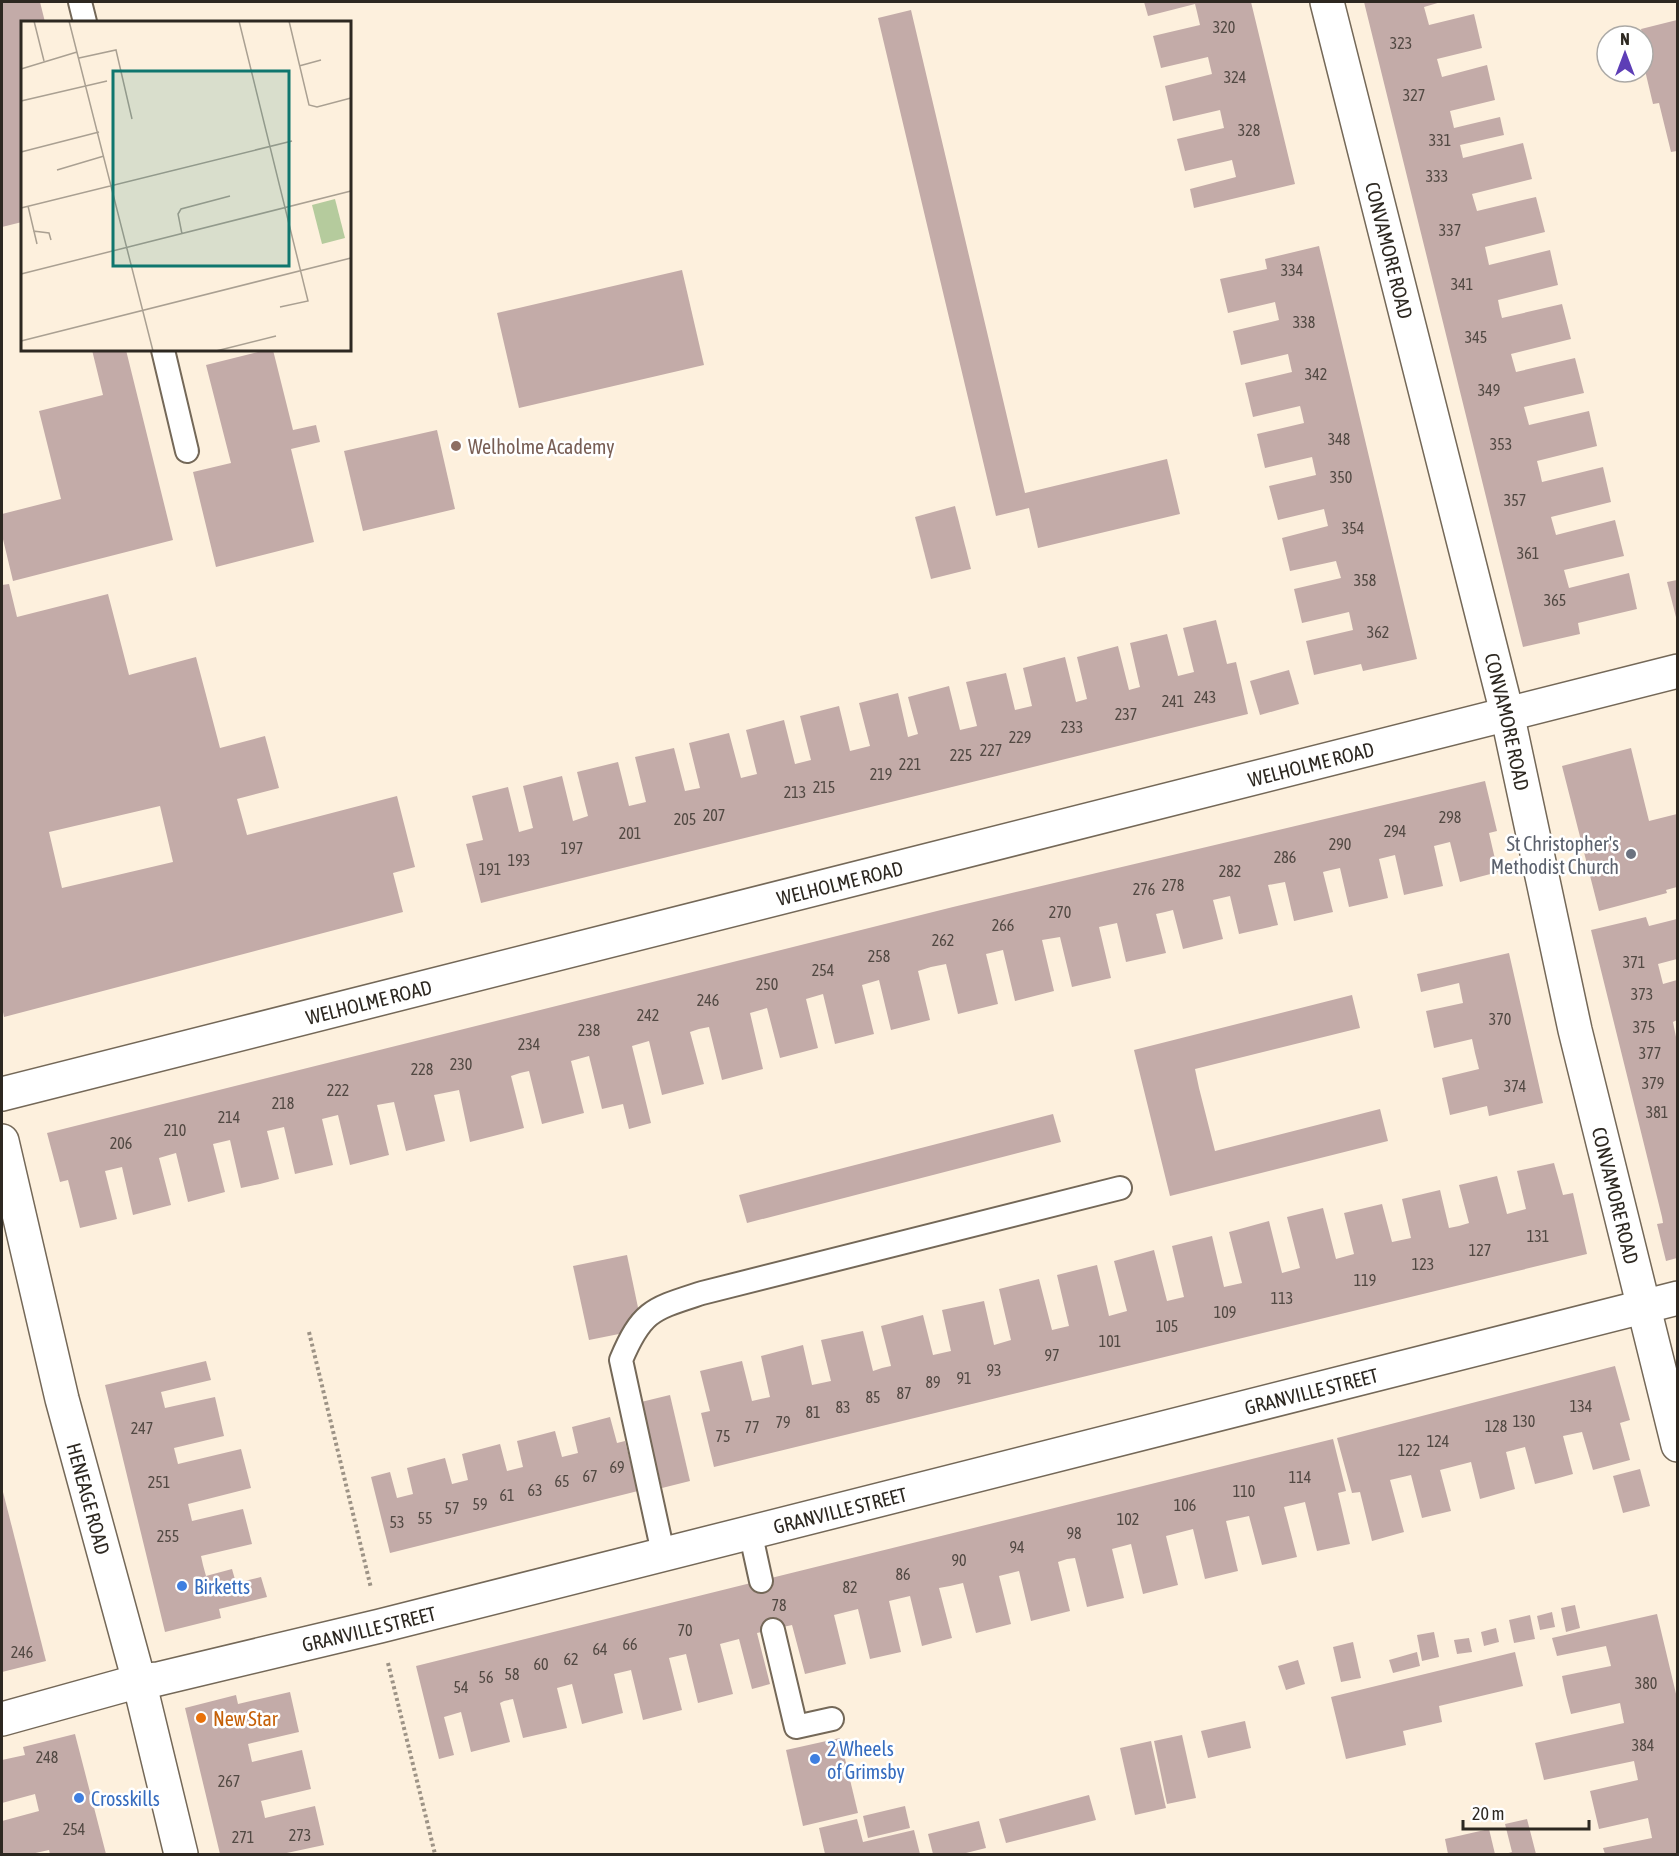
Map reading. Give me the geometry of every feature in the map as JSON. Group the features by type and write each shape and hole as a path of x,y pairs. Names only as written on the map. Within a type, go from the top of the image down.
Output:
{"street":[{"name":"CONVAMORE ROAD","path":"1327,2 1507,713 1575,1030 1677,1445"},
{"name":"WELHOLME ROAD","path":"2,1094 1677,671"},
{"name":"HENEAGE ROAD","path":"2,1141 63,1399 139,1681 181,1854"},
{"name":"GRANVILLE STREET","path":"2,1719 139,1681 158,1679 380,1626 1677,1298"}],"lane":[{"path":"80,2 85,21"},
{"path":"163,351 187,451"},
{"path":"663,1553 621,1360 634,1331 657,1308 702,1293 1120,1188"},
{"path":"750,1531 761,1581"},
{"path":"773,1630 796,1727 832,1719"}],"path":[{"path":"309,1332 435,1854"}],"building":[{"path":"2,2 40,2 45,21 21,21 21,222 2,227"},
{"path":"1144,2 1251,2 1295,184 1194,208 1190,189 1236,177 1232,160 1185,171 1177,139 1224,128 1220,110 1173,121 1165,86 1212,74 1208,57 1161,68 1153,36 1200,25 1195,4 1148,16"},
{"path":"1364,2 1441,2 1424,7 1429,25 1474,14 1482,48 1437,59 1442,77 1487,65 1495,100 1450,111 1454,128 1500,117 1504,135 1460,145 1463,158 1523,143 1532,179 1472,194 1477,211 1536,197 1545,232 1485,247 1489,265 1550,250 1558,285 1498,300 1500,310 1502,318 1562,304 1571,339 1511,354 1516,372 1575,358 1584,393 1524,407 1529,425 1589,411 1597,446 1537,461 1542,482 1603,467 1611,502 1551,517 1556,535 1615,520 1624,556 1564,570 1569,588 1629,573 1637,609 1578,623 1580,634 1523,647"},
{"path":"911,10 1025,493 1167,459 1180,514 1038,548 1029,508 996,516 878,18"},
{"path":"1677,20 1677,151 1671,152 1659,103 1653,104 1648,84 1655,84 1655,26"},
{"path":"1319,246 1417,659 1363,671 1361,664 1314,675 1306,641 1353,630 1349,612 1302,623 1294,589 1341,578 1336,561 1290,571 1282,538 1328,526 1324,509 1278,520 1269,486 1316,475 1312,457 1265,468 1257,434 1304,423 1302,414 1300,406 1253,417 1245,383 1292,372 1288,354 1241,365 1233,331 1279,320 1275,302 1228,313 1220,279 1267,269 1265,259"},
{"path":"682,270 704,365 519,408 497,313"},
{"path":"92,351 126,351 173,540 13,581 2,535 2,514 61,499 39,411 103,395"},
{"path":"262,351 273,351 293,430 316,425 320,442 291,449 314,542 216,567 193,472 231,463 206,365"},
{"path":"437,430 455,509 363,531 344,451"},
{"path":"955,506 971,569 931,579 915,517"},
{"path":"1677,580 1677,621 1667,582"},
{"path":"9,584 17,617 108,594 129,675 196,657 220,748 265,736 279,788 237,799 247,835 397,796 415,867 393,873 403,912 4,1017 2,1007 2,585","holes":["160,806 173,862 62,888 49,832"]},
{"path":"1216,620 1227,664 1236,662 1248,714 481,903 466,844 483,840 472,796 508,787 519,832 533,828 523,786 562,776 573,821 588,816 577,772 618,762 629,806 646,802 635,757 674,748 685,791 700,788 689,743 729,733 741,778 757,774 746,730 784,720 795,764 811,760 800,716 839,706 850,751 870,746 859,703 898,693 908,737 918,734 908,697 949,686 960,730 977,726 966,682 1006,673 1015,710 1032,706 1023,668 1065,657 1076,702 1087,699 1077,657 1118,646 1129,690 1140,687 1130,643 1167,634 1178,676 1194,672 1183,628"},
{"path":"1289,670 1299,704 1260,715 1250,681"},
{"name":"St Christopher's Methodist Church","path":"1631,748 1649,821 1677,814 1677,887 1666,890 1667,893 1599,911 1562,766"},
{"path":"1485,781 1497,831 1489,833 1498,872 1460,882 1450,842 1434,846 1443,886 1404,895 1395,855 1379,859 1388,898 1349,907 1340,868 1331,870 1323,872 1333,912 1294,921 1285,882 1268,885 1278,925 1239,934 1230,896 1213,900 1223,939 1183,949 1173,910 1156,914 1166,953 1126,962 1117,923 1099,927 1111,978 1072,987 1060,937 1042,940 1054,991 1015,1001 1003,950 986,954 998,1004 958,1014 946,964 931,967 918,971 930,1020 891,1030 879,980 862,985 874,1034 835,1044 823,994 806,999 818,1048 780,1058 767,1008 750,1013 763,1069 722,1080 709,1027 699,1029 690,1032 704,1084 662,1095 649,1041 632,1046 651,1123 629,1129 623,1104 602,1109 589,1056 571,1061 584,1113 542,1124 529,1071 511,1076 524,1128 470,1142 459,1090 434,1095 445,1141 406,1151 394,1102 377,1105 389,1155 350,1165 338,1115 322,1119 333,1165 295,1174 284,1127 267,1131 279,1179 241,1188 230,1140 213,1144 225,1192 188,1202 176,1153 159,1158 171,1205 133,1215 122,1167 105,1171 117,1219 80,1228 68,1180 60,1182 47,1133 953,907"},
{"path":"1646,917 1649,926 1677,919 1677,959 1658,964 1663,984 1677,980 1677,1020 1673,1022 1677,1042 1677,1258 1666,1261 1657,1224 1663,1223 1662,1217 1591,930"},
{"path":"1509,953 1543,1103 1489,1116 1487,1106 1450,1115 1442,1078 1479,1069 1472,1039 1434,1048 1426,1011 1463,1003 1459,983 1421,992 1417,974"},
{"path":"1352,995 1360,1028 1195,1069 1199,1088 1215,1151 1380,1109 1388,1141 1170,1196 1134,1050"},
{"path":"1053,1114 1061,1142 747,1223 739,1195"},
{"path":"1554,1163 1563,1195 1573,1193 1587,1254 714,1467 701,1413 710,1411 700,1371 742,1361 752,1401 770,1397 761,1356 803,1345 812,1385 831,1381 821,1340 863,1331 873,1371 891,1366 881,1326 923,1315 933,1355 951,1351 942,1310 984,1301 994,1345 1011,1340 999,1289 1039,1279 1052,1330 1069,1326 1057,1275 1097,1265 1109,1316 1127,1311 1114,1261 1154,1250 1167,1301 1184,1297 1172,1246 1212,1236 1224,1287 1242,1283 1229,1232 1269,1221 1282,1273 1300,1268 1287,1217 1323,1208 1336,1259 1354,1254 1344,1213 1382,1204 1392,1242 1411,1238 1402,1199 1440,1190 1449,1228 1459,1226 1469,1223 1459,1185 1497,1176 1507,1214 1526,1209 1517,1171"},
{"path":"627,1255 640,1317 634,1331 589,1340 573,1266"},
{"path":"206,1361 211,1380 161,1392 165,1408 215,1397 224,1436 174,1448 178,1464 241,1449 251,1488 188,1504 192,1521 243,1509 252,1544 201,1556 203,1565 206,1576 232,1569 236,1583 261,1577 267,1597 219,1609 221,1618 165,1632 105,1385"},
{"path":"1615,1366 1630,1420 1620,1423 1630,1460 1593,1470 1582,1432 1563,1436 1573,1474 1535,1484 1525,1447 1506,1452 1515,1489 1480,1499 1471,1462 1440,1470 1451,1511 1422,1518 1411,1475 1390,1480 1404,1532 1372,1541 1360,1492 1352,1493 1337,1438"},
{"path":"670,1395 690,1481 662,1488 641,1402"},
{"path":"610,1417 617,1443 625,1441 638,1491 390,1553 371,1477 390,1472 397,1498 413,1494 407,1468 445,1458 452,1484 468,1480 462,1454 500,1444 507,1471 523,1467 517,1441 555,1431 562,1457 578,1453 572,1427"},
{"path":"1333,1439 1346,1491 1338,1493 1350,1544 1317,1551 1305,1502 1284,1507 1297,1557 1262,1565 1249,1516 1226,1521 1238,1571 1205,1579 1193,1529 1166,1536 1178,1585 1143,1594 1131,1544 1112,1549 1124,1598 1087,1607 1075,1558 1067,1559 1058,1562 1070,1611 1031,1621 1019,1571 999,1576 1011,1624 976,1633 963,1583 939,1588 952,1638 922,1646 910,1596 889,1601 901,1652 870,1659 858,1609 834,1615 846,1664 805,1674 792,1625 757,1633 770,1684 752,1689 739,1639 720,1644 733,1694 698,1703 686,1654 669,1658 682,1710 643,1720 631,1670 614,1674 623,1713 582,1724 572,1684 557,1688 567,1728 523,1738 513,1699 504,1701 500,1703 510,1742 471,1752 461,1712 444,1717 454,1755 439,1759 416,1666"},
{"path":"1640,1469 1650,1506 1623,1513 1613,1476"},
{"path":"2,1488 46,1661 2,1672"},
{"path":"1575,1605 1580,1628 1566,1632 1561,1608"},
{"path":"1552,1612 1555,1627 1540,1630 1537,1616"},
{"path":"1657,1614 1677,1698 1677,1854 1605,1854 1603,1848 1652,1838 1648,1818 1599,1829 1590,1791 1638,1780 1634,1761 1544,1780 1535,1743 1624,1723 1620,1703 1571,1714 1566,1695 1562,1676 1611,1666 1606,1646 1557,1656 1552,1638"},
{"path":"1530,1615 1535,1639 1514,1643 1509,1620"},
{"path":"1496,1628 1499,1642 1484,1646 1481,1632"},
{"path":"1434,1632 1439,1657 1422,1661 1417,1635"},
{"path":"1469,1638 1472,1652 1457,1654 1454,1640"},
{"path":"1353,1642 1361,1678 1341,1682 1333,1647"},
{"path":"1417,1652 1420,1666 1393,1673 1389,1660"},
{"path":"1515,1652 1523,1686 1439,1706 1442,1722 1403,1731 1406,1745 1346,1759 1331,1697"},
{"path":"1298,1660 1305,1684 1286,1690 1278,1666"},
{"path":"290,1692 299,1732 248,1744 252,1762 302,1750 311,1789 261,1801 265,1818 315,1806 324,1845 282,1854 220,1854 185,1708 236,1695 238,1704"},
{"path":"1245,1721 1251,1748 1208,1758 1201,1731"},
{"path":"75,1734 106,1854 50,1854 49,1850 31,1854 2,1854 2,1821 39,1811 35,1794 2,1803 2,1760 25,1755 23,1747"},
{"path":"1182,1735 1196,1798 1167,1804 1154,1741"},
{"path":"840,1738 858,1813 803,1826 786,1750"},
{"path":"1151,1741 1166,1808 1135,1815 1120,1748"},
{"path":"1089,1795 1096,1820 1006,1843 999,1819"},
{"path":"905,1806 910,1828 868,1838 863,1816"},
{"path":"857,1819 863,1842 914,1830 920,1854 825,1854 819,1828"},
{"path":"1527,1819 1536,1854 1505,1854 1512,1852 1505,1824"},
{"path":"979,1821 986,1848 962,1854 933,1854 928,1834"},
{"path":"1489,1829 1495,1854 1448,1854 1445,1839"}],"place":[{"name":"Welholme Academy","path":"456,446"},
{"name":"St Christopher's Methodist Church","path":"1631,854"},
{"name":"Birketts","path":"182,1586"},
{"name":"New Star","path":"201,1718"},
{"name":"2 Wheels of Grimsby","path":"815,1759"},
{"name":"Crosskills","path":"79,1798"}]}
